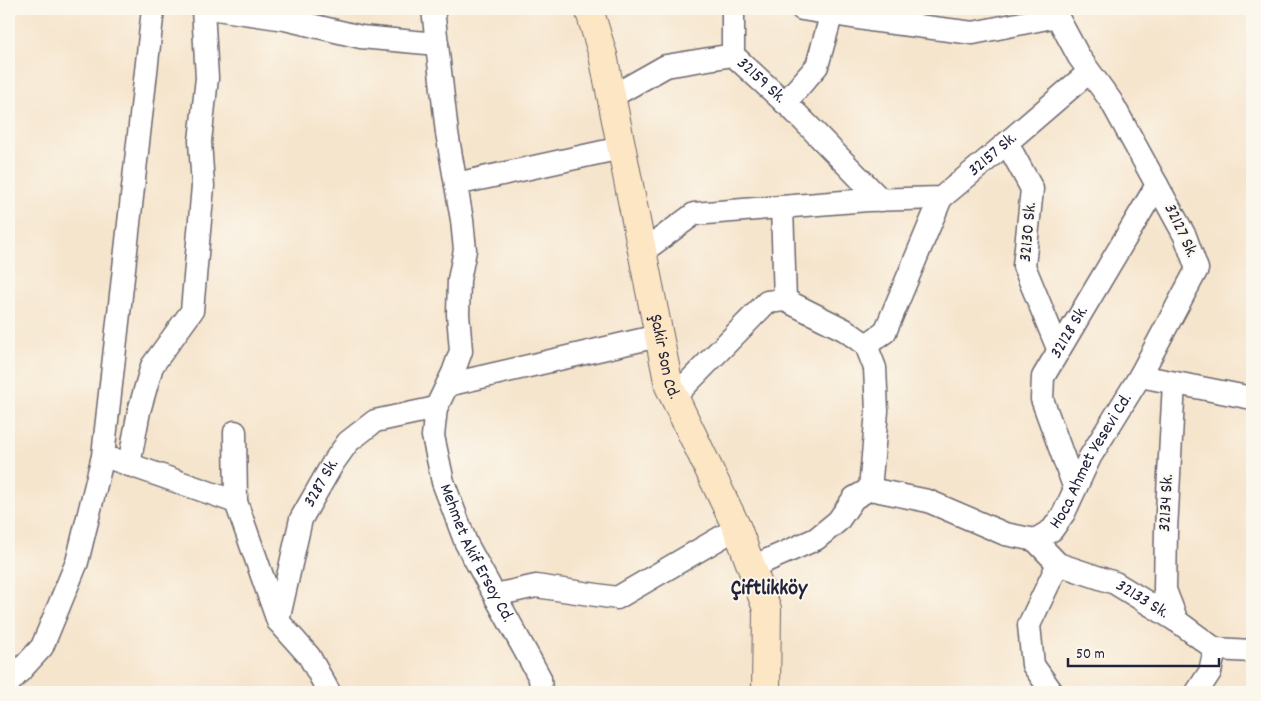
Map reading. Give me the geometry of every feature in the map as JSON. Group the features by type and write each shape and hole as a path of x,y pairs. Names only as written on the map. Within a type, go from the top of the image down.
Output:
{"street":[{"path":"9,683 42,647 77,562 103,456 153,9"},
{"path":"129,465 139,411 152,366 192,311 203,186 200,141 207,78 203,9"},
{"path":"216,9 285,19 361,37 437,44"},
{"path":"433,9 447,134 462,220 465,250 459,280 458,314 461,350 448,385 436,408"},
{"name":"Şakir Son Cd.","path":"589,9 603,55 669,386 737,528 767,610 766,692"},
{"path":"733,55 734,9"},
{"path":"802,9 895,16 973,33 1058,12"},
{"path":"785,103 817,66 833,11"},
{"name":"32127 Sk.","path":"1058,12 1079,57 1111,101 1185,236 1197,269 1140,376"},
{"name":"32159 Sk.","path":"611,96 666,66 733,55 785,103 881,200"},
{"name":"32157 Sk.","path":"940,198 1089,72"},
{"name":"32130 Sk.","path":"1007,143 1032,188 1024,266 1059,351"},
{"path":"456,184 621,148"},
{"name":"32128 Sk.","path":"1076,489 1042,400 1043,377 1157,185"},
{"path":"641,253 694,214 881,200 940,198 885,332 866,345"},
{"path":"782,207 785,300"},
{"path":"674,396 768,302 785,300 844,330 866,345 875,368 877,411 870,489"},
{"path":"448,385 658,336"},
{"path":"1140,376 1252,398"},
{"name":"Hoca Ahmet Yesevi Cd.","path":"1035,540 1052,530 1064,513 1090,457 1140,376"},
{"name":"32134 Sk.","path":"1174,383 1166,530 1165,590 1177,620"},
{"name":"Mehmet Akif Ersoy Cd.","path":"436,408 433,436 443,482 466,543 540,678 541,692"},
{"name":"3287 Sk.","path":"278,621 301,518 333,463 348,442 375,421 436,408"},
{"path":"236,432 236,502 278,621 309,656 330,692"},
{"path":"103,456 236,502"},
{"path":"752,567 816,539 838,521 854,498 870,489 928,501 1006,534 1035,540"},
{"path":"495,595 536,586 617,598 737,528"},
{"name":"32133 Sk.","path":"1035,540 1058,564 1115,582 1177,620 1216,649"},
{"path":"1052,692 1033,665 1028,625 1058,564"},
{"path":"1197,692 1210,672 1216,649 1252,651"}],"district":[{"name":"Çiftlikköy","path":"769,589"}]}
